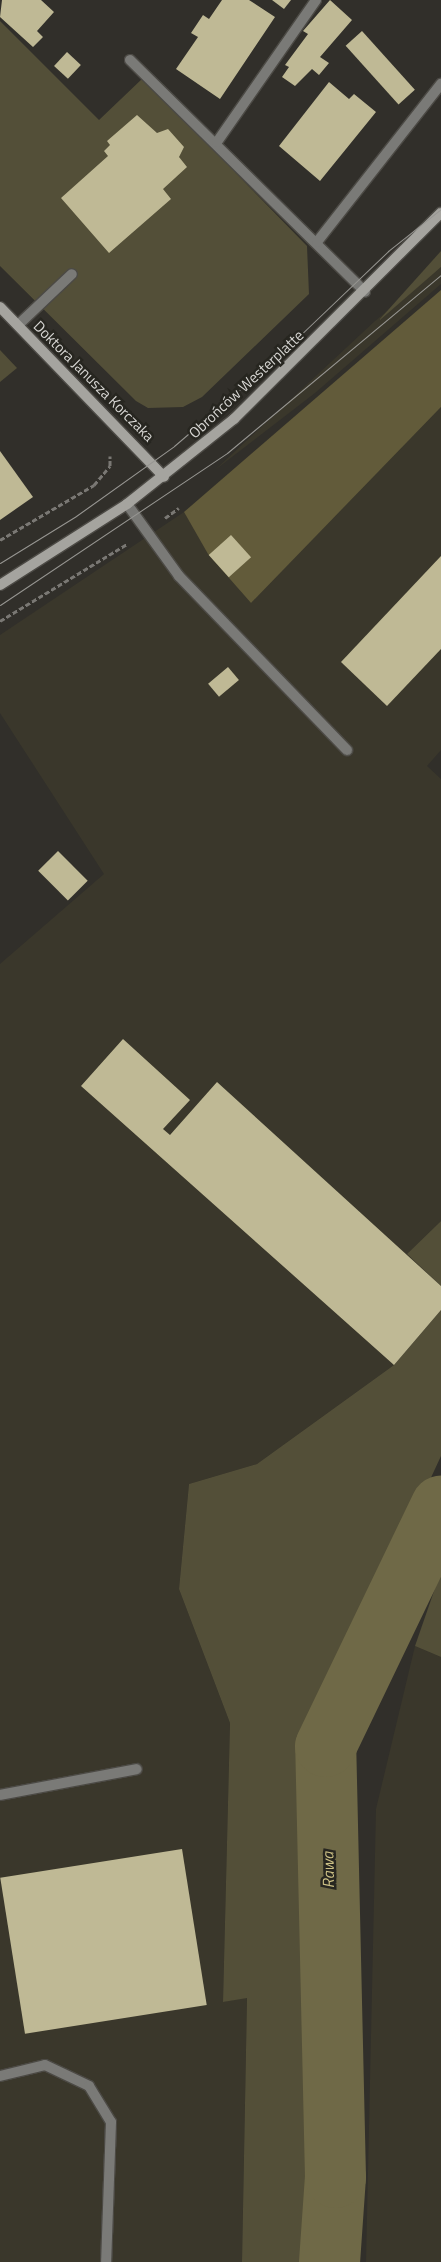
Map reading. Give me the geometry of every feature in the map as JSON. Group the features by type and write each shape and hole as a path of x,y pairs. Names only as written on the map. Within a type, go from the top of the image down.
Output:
{"street":[{"name":"Obrońców Westerplatte","path":"0,585 127,504 164,477 234,419 365,292 441,213"},
{"name":"Doktora Janusza Korczaka","path":"0,307 164,477"}],"lane":[{"path":"217,142 316,0"},
{"path":"130,60 217,142 318,242 365,292"},
{"path":"318,242 441,84"},
{"path":"18,325 72,274"},
{"path":"127,504 211,612 347,750"},
{"path":"0,1795 137,1769"},
{"path":"0,2076 45,2065 89,2086 111,2122 106,2262"}],"path":[{"path":"0,540 94,485 110,466 108,449"},
{"path":"0,621 147,531 179,508"}],"shaded area":[{"path":"0,21 99,120 143,78 307,246 309,294 202,397 183,407 148,408 136,401 0,266"},
{"path":"441,251 441,267 380,320 380,319"},
{"path":"441,267 441,284 315,393 215,470 375,321"},
{"path":"441,290 441,407 251,603 208,554 184,512"},
{"path":"0,350 17,368 0,382"},
{"path":"441,407 441,750 427,766 441,779 441,1221 407,1254 441,1286 441,1310 394,1365 257,1464 189,1484 179,1589 230,1723 223,2002 247,1997 242,2262 0,2262 0,964 104,874 0,713 0,635 184,512 208,554 251,603"},
{"path":"441,1221 441,1286 407,1254"},
{"path":"441,1310 441,1456 309,1741 315,2166 311,2262 242,2262 247,1998 223,2002 230,1723 179,1589 189,1484 257,1464 394,1365"},
{"path":"441,1571 441,1657 415,1646"},
{"path":"415,1646 441,1657 441,2262 366,2262 376,1809"}],"building":[{"path":"2,0 41,0 54,12 37,31 43,37 33,47 0,17"},
{"path":"222,0 249,0 275,17 220,99 176,69 198,37 191,33 203,15 209,19"},
{"path":"272,0 291,0 284,9"},
{"path":"330,0 352,20 320,57 329,63 319,75 312,69 295,86 282,77 289,67 285,65 308,34 303,31"},
{"path":"362,31 415,90 399,104 346,46"},
{"path":"67,52 81,65 68,79 54,66"},
{"path":"329,82 349,99 354,94 376,112 320,181 279,146"},
{"path":"137,115 157,133 168,129 184,147 179,157 187,167 163,189 171,199 109,253 61,198 108,156 104,151 110,145 107,141"},
{"path":"0,451 33,497 0,520"},
{"path":"231,535 251,557 229,577 209,555"},
{"path":"441,556 441,649 387,706 341,662"},
{"path":"228,667 239,680 219,697 208,684"},
{"path":"58,851 88,881 68,900 38,871"},
{"path":"123,1039 190,1100 163,1129 170,1135 217,1082 441,1286 441,1310 394,1365 81,1086"},
{"path":"182,1849 207,2005 25,2034 0,1878"}],"waterway":[{"name":"Rawa","path":"329,2262 335,2177 325,1746 441,1505"}],"tram line":[{"path":"0,563 76,516 174,446 272,362 388,251 441,209"},
{"path":"0,605 227,453 441,275"}]}
